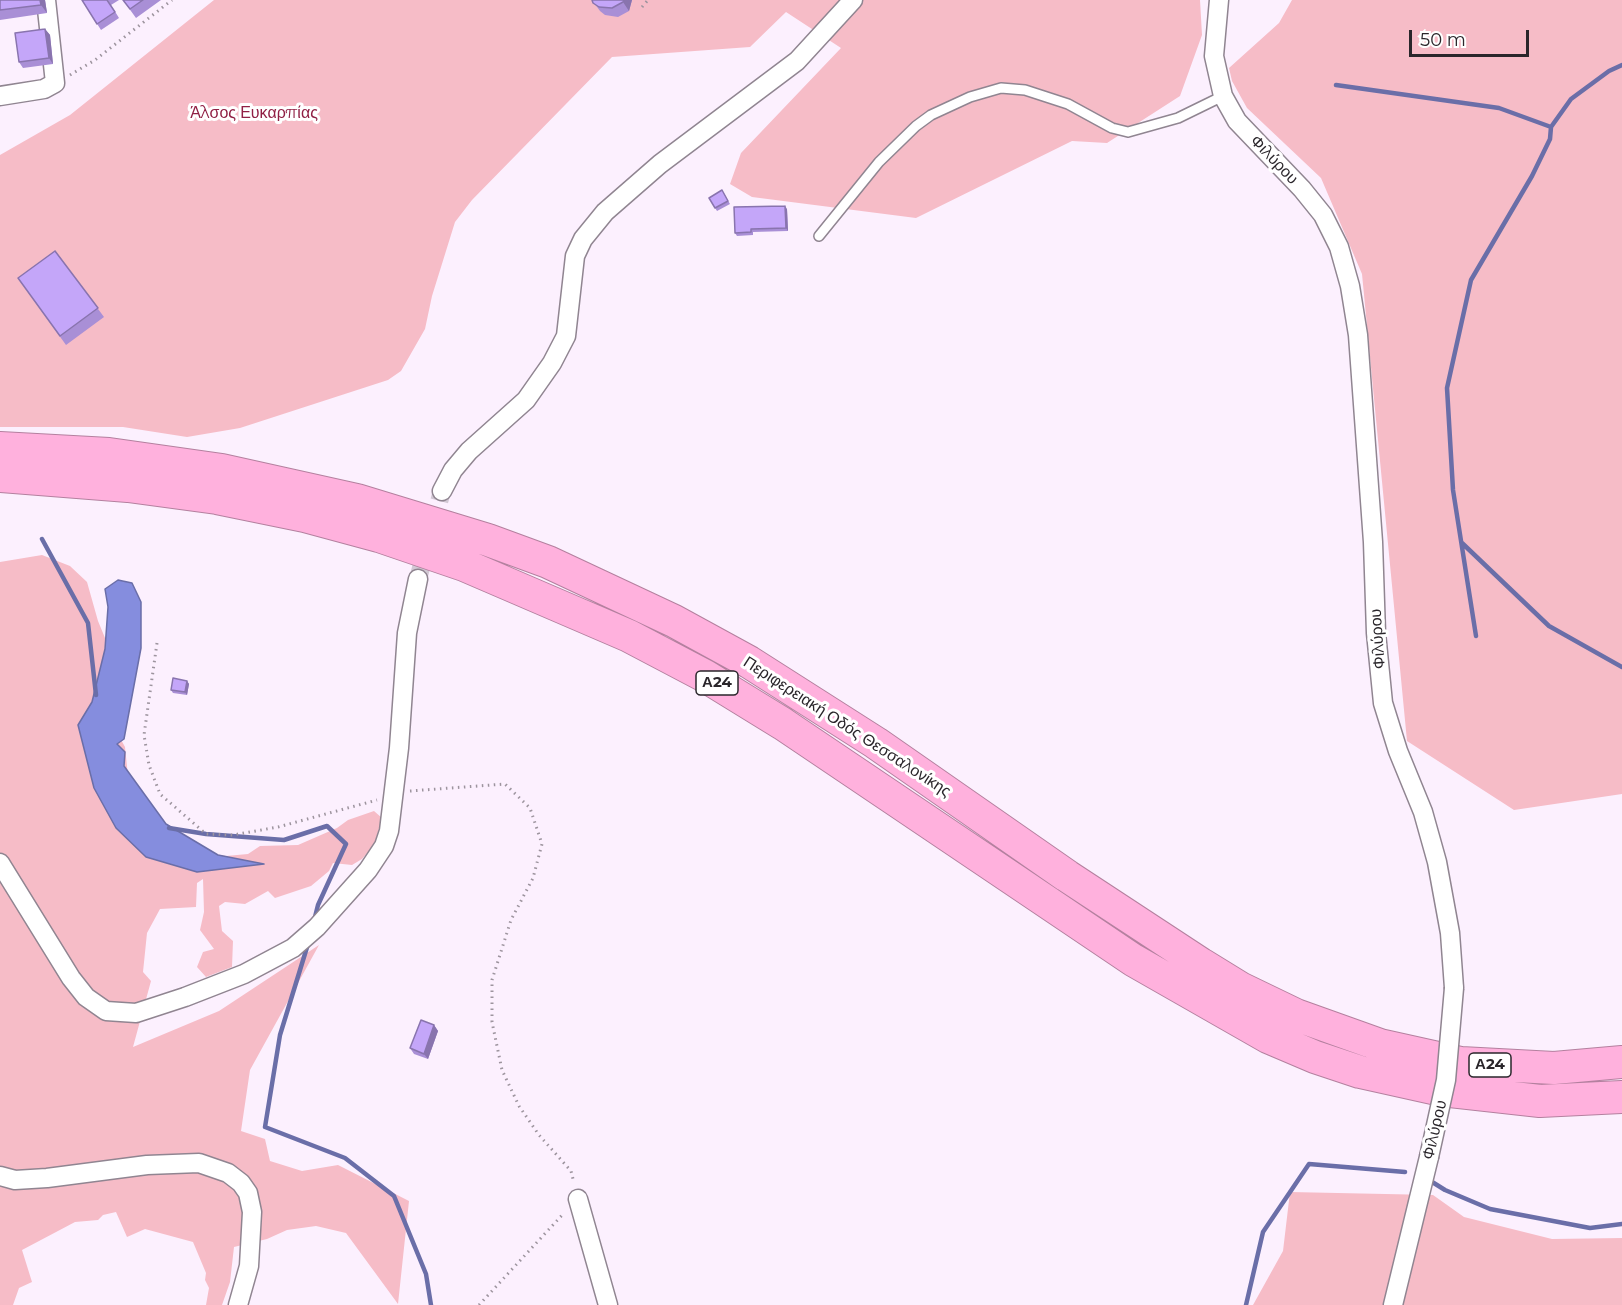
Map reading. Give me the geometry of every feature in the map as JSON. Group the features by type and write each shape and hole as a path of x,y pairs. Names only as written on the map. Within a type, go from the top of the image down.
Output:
{"highway":[{"name":"Περιφερειακή Οδός Θεσσαλονίκης","path":"0,448 109,454 222,470 357,500 471,534 548,562 666,616 749,662 876,743 1067,876 1202,964 1240,988 1296,1015 1380,1045 1461,1063 1554,1068 1622,1062"},
{"name":"Περιφερειακή Οδός Θεσσαλονίκης","path":"0,476 128,486 259,506 379,536 475,569 629,636 705,676 783,724 1132,960 1268,1037 1315,1057 1360,1072 1441,1090 1540,1101 1622,1097"}],"street":[{"path":"0,96 44,89 55,80 46,0"},
{"path":"442,491 453,470 469,451 526,400 552,363 566,336 575,256 583,239 604,212 660,164 797,61 853,0"},
{"name":"Φιλύρου","path":"1219,0 1214,56 1223,96 1234,116 1252,138 1317,206 1335,236 1347,272 1358,335 1372,519 1376,633 1383,703 1398,751 1423,812 1437,862 1447,913 1454,988 1449,1058 1429,1157 1394,1305"},
{"path":"0,863 52,950 86,997 106,1011 136,1013 244,974 293,948 342,899 384,846 393,813 407,633 418,579"},
{"path":"0,1176 15,1180 47,1178 147,1165 199,1163 228,1173 241,1183 248,1193 252,1212 249,1266 238,1305"},
{"path":"578,1199 608,1305"}],"lane":[{"path":"819,236 879,162 916,126 931,115 970,97 1001,88 1025,90 1068,104 1112,128 1128,132 1170,120 1223,96"}],"path":[{"path":"55,80 82,69 172,0"},
{"path":"642,7 648,0"},
{"path":"157,643 144,735 149,765 160,794 206,834 233,835 278,827 394,795 437,788 505,784 530,808 542,844 533,878 511,920 492,980 492,1022 502,1070 519,1106 539,1135 571,1171 578,1199 479,1305"}],"green space":[{"name":"Άλσος Ευκαρπίας","path":"214,0 1200,0 1202,35 1180,96 1107,143 1072,141 916,218 752,197 730,184 741,153 841,48 786,12 750,47 612,57 472,200 455,222 432,296 425,329 401,371 388,380 240,428 187,437 123,427 0,427 0,155 70,115"},
{"path":"1292,0 1622,0 1622,794 1514,810 1407,741 1362,274 1321,178 1247,108 1232,81 1229,68 1279,23"},
{"path":"42,555 70,566 87,582 98,621 126,689 119,736 125,747 128,776 138,820 203,852 226,856 248,854 260,846 298,845 337,828 348,820 374,811 382,818 374,845 362,859 352,865 333,863 329,871 311,886 275,898 268,891 245,904 225,902 219,906 222,931 233,941 232,967 206,977 197,967 203,952 214,949 200,930 204,912 203,879 197,883 196,907 160,909 147,933 143,972 151,981 133,1047 219,1011 319,945 250,1070 241,1131 265,1139 270,1161 302,1171 338,1165 409,1201 398,1304 346,1233 316,1226 287,1230 267,1239 234,1247 230,1282 222,1305 206,1305 209,1288 205,1280 206,1273 193,1242 145,1229 127,1237 116,1212 103,1215 98,1220 75,1222 22,1250 32,1282 19,1288 13,1305 0,1305 0,562"},
{"path":"1290,1192 1433,1195 1464,1217 1552,1239 1622,1238 1622,1305 1253,1305 1283,1251"}],"water":[{"path":"118,580 132,583 141,602 141,648 124,739 117,744 125,752 124,766 166,824 218,855 264,864 197,872 146,857 116,828 94,788 78,725 92,702 105,649 108,607 105,589"}],"building":[{"path":"0,0 40,0 41,5 0,10"},
{"path":"82,0 107,0 115,12 97,24"},
{"path":"123,0 143,0 130,9"},
{"path":"592,0 624,0 612,8 599,7"},
{"path":"45,29 49,58 19,62 15,33"},
{"path":"722,190 728,201 715,208 709,198"},
{"path":"785,206 786,228 751,229 751,232 735,233 734,207"},
{"path":"55,251 98,308 60,336 18,278"},
{"path":"173,678 187,681 185,692 171,690"},
{"path":"421,1020 434,1025 424,1054 410,1048"}],"waterway":[{"path":"1476,636 1453,490 1447,388 1471,280 1532,176 1550,139 1551,127 1571,99 1609,71 1622,65"},
{"path":"1336,85 1499,108 1551,127"},
{"path":"42,539 88,623 96,695"},
{"path":"1462,543 1549,626 1622,667"},
{"path":"169,828 206,834 284,840 327,826 346,844 318,905 314,921"},
{"path":"308,944 280,1035 265,1127 345,1158 394,1196 426,1274 431,1305"},
{"path":"1246,1305 1263,1232 1309,1164 1405,1172"},
{"path":"1429,1180 1445,1190 1490,1209 1590,1228 1622,1224"}],"tunnel":[{"path":"418,579 442,491"}]}
